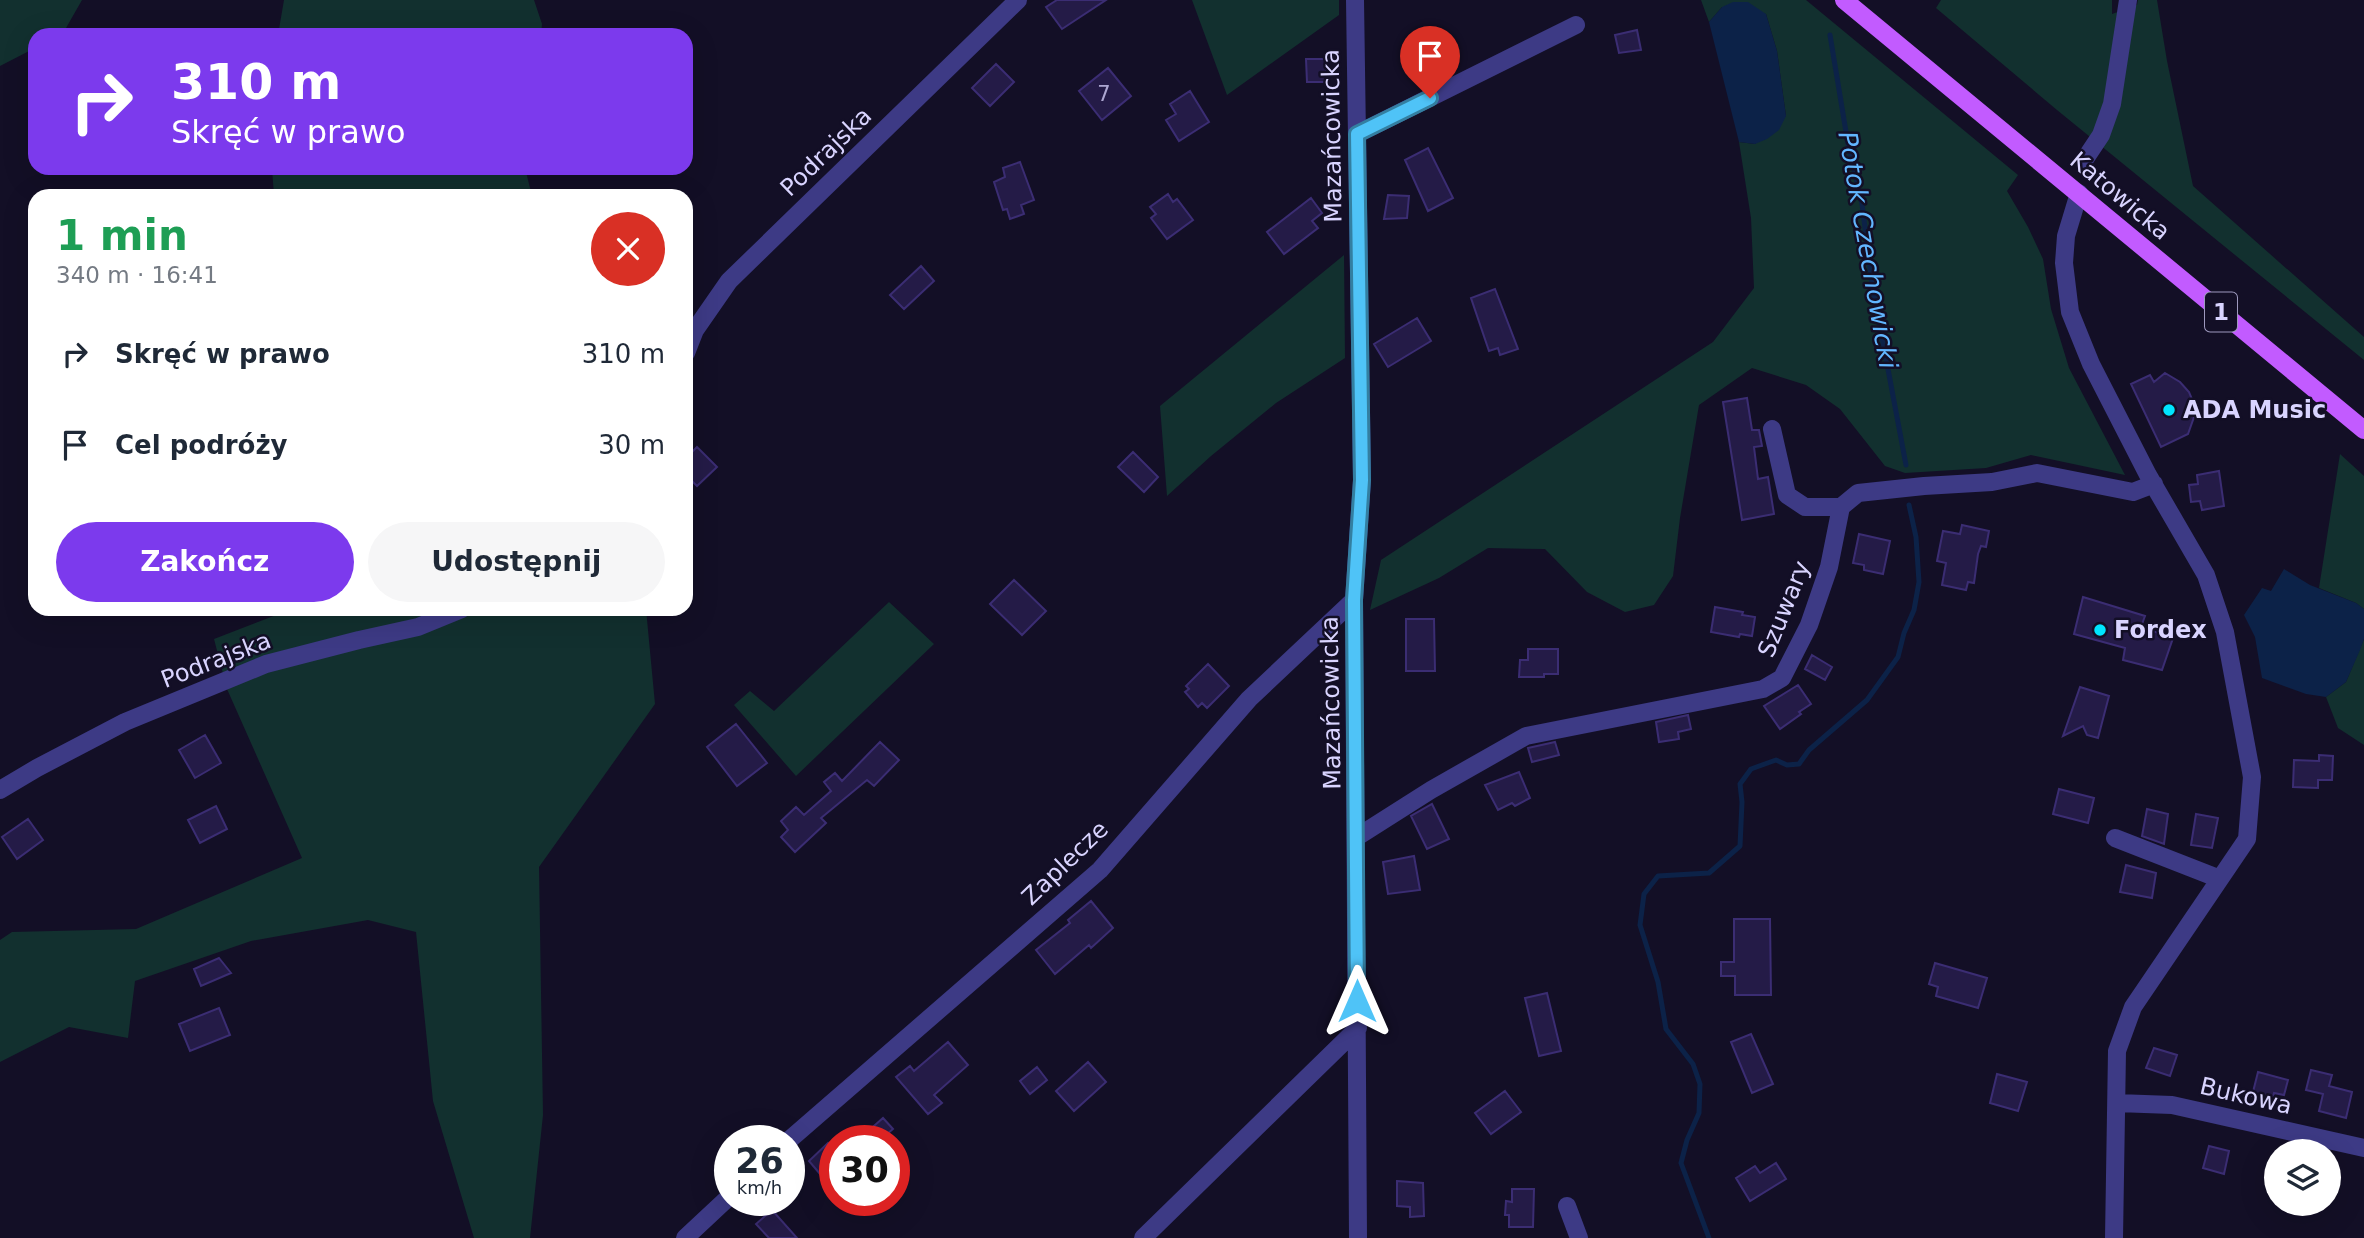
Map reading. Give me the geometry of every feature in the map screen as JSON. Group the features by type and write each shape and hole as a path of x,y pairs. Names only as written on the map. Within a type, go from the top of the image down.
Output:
{"main road":[{"name":"Katowicka","path":"1844,0 2364,430"}],"street":[{"name":"Podrajska","path":"693,335 729,281 1018,0"},
{"name":"Mazańcowicka","path":"1355,0 1362,480 1354,600 1358,1238"},
{"path":"2085,159 2101,135 2112,104 2128,0"},
{"path":"1357,134 1576,25"},
{"path":"2079,193 2066,236 2064,263 2070,312 2091,364 2154,484 2206,575 2225,632 2252,778 2247,839 2133,1007 2117,1051 2114,1238"},
{"path":"1772,429 1787,495 1805,507 1841,507 1858,493 1992,482 2036,473 2133,492 2154,484"},
{"name":"Szuwary","path":"1357,837 1431,790 1526,736 1763,689 1782,678 1809,625 1829,567 1841,507"},
{"name":"Zaplecze","path":"805,1126 1100,870 1249,699 1354,600"},
{"name":"Podrajska","path":"0,790 125,722 266,664 418,627 445,616"},
{"path":"2115,838 2220,879"},
{"path":"1143,1238 1358,1028"},
{"name":"Bukowa","path":"2117,1102 2172,1105 2364,1148"},
{"path":"1567,1206 1578,1238"},
{"path":"685,1238 714,1211"}],"green space":[{"path":"0,0 82,0 66,28 28,28 28,52 0,66"},
{"path":"284,0 534,0 542,24 542,28 279,28"},
{"path":"1192,0 1339,0 1339,15 1227,95"},
{"path":"1701,0 1806,0 2018,175 2007,191 2043,259 2051,309 2069,368 2125,475 2031,455 1986,468 1905,473 1885,466 1840,409 1806,385 1752,368 1699,405 1673,576 1654,605 1625,612 1587,592 1545,549 1488,548 1439,578 1370,610 1381,560 1713,342 1754,288 1751,218 1739,142 1755,144 1786,116 1777,51 1766,14 1722,7 1709,22"},
{"path":"1941,0 2112,0 2112,14 2137,5 2138,0 2157,0 2193,186 2364,337 2364,360 1936,8"},
{"path":"272,175 527,175 530,189 274,189"},
{"path":"1344,255 1345,358 1276,403 1167,496 1160,406"},
{"path":"2340,454 2364,476 2364,609 2319,588"},
{"path":"889,602 934,644 796,776 734,705 750,691 774,711"},
{"path":"274,616 647,616 655,704 539,867 543,1115 530,1238 474,1238 433,1101 416,932 368,920 251,941 135,981 128,1038 69,1027 0,1062 0,940 12,932 136,929 302,858 227,689 214,639"},
{"path":"2364,639 2364,745 2338,728 2326,697 2346,682"}],"water":[{"path":"1733,2 1748,2 1766,14 1777,51 1786,116 1779,130 1755,144 1739,142 1709,22 1722,7"},
{"path":"2284,569 2310,585 2356,603 2364,609 2364,639 2360,650 2346,682 2326,697 2306,694 2262,678 2255,637 2244,615 2262,588 2271,591"}],"building":[{"path":"1057,0 1106,0 1062,29 1046,7"},
{"path":"1637,30 1641,50 1619,53 1615,35"},
{"path":"1306,59 1326,59 1326,82 1307,82"},
{"path":"996,64 1014,82 990,106 972,88"},
{"path":"1108,68 1131,96 1102,120 1079,91"},
{"path":"1190,91 1209,122 1179,141 1166,120 1176,114 1170,104"},
{"path":"1428,148 1453,198 1428,211 1405,160"},
{"path":"1020,162 1034,200 1021,205 1024,214 1010,219 1007,209 1003,210 994,182 1005,177 1003,168"},
{"path":"1168,194 1173,202 1177,199 1193,220 1167,239 1151,218 1156,214 1150,207"},
{"path":"1388,195 1409,196 1407,218 1384,219"},
{"path":"1311,198 1322,213 1312,221 1318,228 1284,254 1267,232"},
{"path":"921,266 934,281 904,309 890,295"},
{"path":"1495,289 1518,349 1500,355 1498,348 1489,351 1471,298"},
{"path":"1417,318 1431,341 1388,367 1374,344"},
{"name":"ADA Music","path":"2165,373 2180,382 2189,392 2194,404 2194,417 2188,434 2161,447 2131,384 2150,375 2154,382"},
{"path":"1747,398 1752,430 1759,430 1762,446 1754,447 1758,479 1768,477 1774,514 1742,520 1723,402"},
{"path":"697,447 717,467 697,486 693,482 693,451"},
{"path":"1133,452 1158,477 1144,492 1118,467"},
{"path":"2219,471 2224,506 2202,510 2200,501 2191,502 2189,485 2198,484 2197,475"},
{"path":"1962,525 1989,531 1986,547 1981,546 1978,554 1974,583 1968,582 1966,590 1942,585 1946,563 1937,561 1943,531 1960,534"},
{"path":"1859,534 1890,541 1883,574 1864,570 1864,565 1853,563"},
{"path":"1014,580 1046,611 1022,635 990,604"},
{"path":"2083,597 2145,616 2141,627 2173,638 2162,670 2123,660 2125,648 2074,634"},
{"path":"1715,607 1755,617 1752,636 1740,634 1739,637 1711,632"},
{"path":"1406,619 1434,619 1435,671 1406,671"},
{"path":"1528,649 1558,649 1558,674 1519,677 1520,660 1528,660"},
{"path":"1812,655 1832,667 1825,680 1805,669"},
{"path":"1208,664 1229,686 1207,708 1202,703 1198,707 1185,692 1189,689 1186,686"},
{"path":"1798,685 1811,704 1780,729 1764,706"},
{"path":"2080,687 2109,696 2098,738 2087,735 2083,726 2063,736"},
{"path":"1688,715 1691,729 1678,732 1679,739 1659,742 1656,722"},
{"path":"736,724 767,763 737,786 707,747"},
{"path":"205,735 221,763 195,778 179,750"},
{"path":"880,742 899,760 874,786 867,780 821,818 826,823 795,852 781,837 788,830 781,821 796,807 804,815 831,791 824,782 835,773 842,781"},
{"path":"1555,742 1559,755 1532,762 1528,748"},
{"path":"2319,755 2333,756 2332,780 2318,780 2318,788 2293,787 2294,760 2319,761"},
{"path":"1519,772 1530,798 1515,806 1512,803 1498,810 1485,785"},
{"path":"2059,789 2094,798 2088,823 2053,814"},
{"path":"1432,804 1449,839 1427,849 1411,816"},
{"path":"216,806 227,829 200,843 188,820"},
{"path":"2147,809 2168,814 2164,844 2142,836"},
{"path":"2196,814 2218,818 2212,848 2191,845"},
{"path":"28,819 43,840 17,859 2,837"},
{"path":"1414,856 1420,890 1388,894 1383,862"},
{"path":"2126,865 2156,873 2152,898 2120,892"},
{"path":"1091,901 1113,928 1055,974 1036,950 1070,923 1068,920"},
{"path":"1734,919 1770,919 1771,995 1735,995 1735,976 1721,976 1721,962 1734,962"},
{"path":"219,958 231,973 201,986 194,969"},
{"path":"1935,963 1987,978 1978,1008 1936,996 1938,987 1929,984"},
{"path":"1547,993 1561,1051 1539,1056 1525,998"},
{"path":"219,1008 230,1035 190,1051 179,1024"},
{"path":"1751,1034 1773,1084 1752,1093 1731,1042"},
{"path":"948,1042 968,1065 934,1095 942,1103 928,1114 896,1077 910,1066 914,1071"},
{"path":"2154,1048 2177,1055 2170,1076 2146,1068"},
{"path":"1088,1062 1106,1082 1074,1111 1056,1091"},
{"path":"1037,1067 1047,1080 1030,1094 1020,1081"},
{"path":"2311,1070 2332,1075 2329,1086 2352,1092 2346,1118 2319,1111 2323,1094 2306,1090"},
{"path":"2258,1072 2288,1080 2284,1095 2274,1093 2272,1101 2252,1096"},
{"path":"1997,1074 2027,1082 2018,1111 1990,1103"},
{"path":"1505,1091 1521,1112 1491,1134 1475,1113"},
{"path":"883,1118 889,1125 875,1125"},
{"path":"2209,1146 2229,1151 2224,1174 2203,1168"},
{"path":"819,1152 819,1173 809,1161"},
{"path":"1776,1163 1786,1179 1750,1201 1736,1178 1755,1166 1760,1173"},
{"path":"1397,1181 1423,1183 1424,1216 1410,1217 1410,1207 1397,1206"},
{"path":"1512,1189 1534,1189 1533,1227 1509,1227 1509,1215 1505,1215 1506,1201 1512,1202"},
{"path":"765,1216 777,1216 797,1238 769,1238 756,1224"}],"waterway":[{"name":"Potok Czechowicki","path":"1830,35 1906,465"},
{"name":"Potok Czechowicki","path":"1709,1238 1681,1163 1687,1140 1699,1113 1700,1084 1693,1064 1666,1029 1658,982 1640,925 1644,894 1658,876 1709,873 1740,846 1740,784 1751,769 1776,760 1787,765 1799,764 1809,750 1867,700 1898,657 1914,610 1919,582 1916,537 1909,505"}],"place":[{"name":"ADA Music","path":"2169,410"},
{"name":"Fordex","path":"2100,630"}],"route":[{"path":"1357,1001 1354,600 1362,480 1357,134 1430,98"}]}
